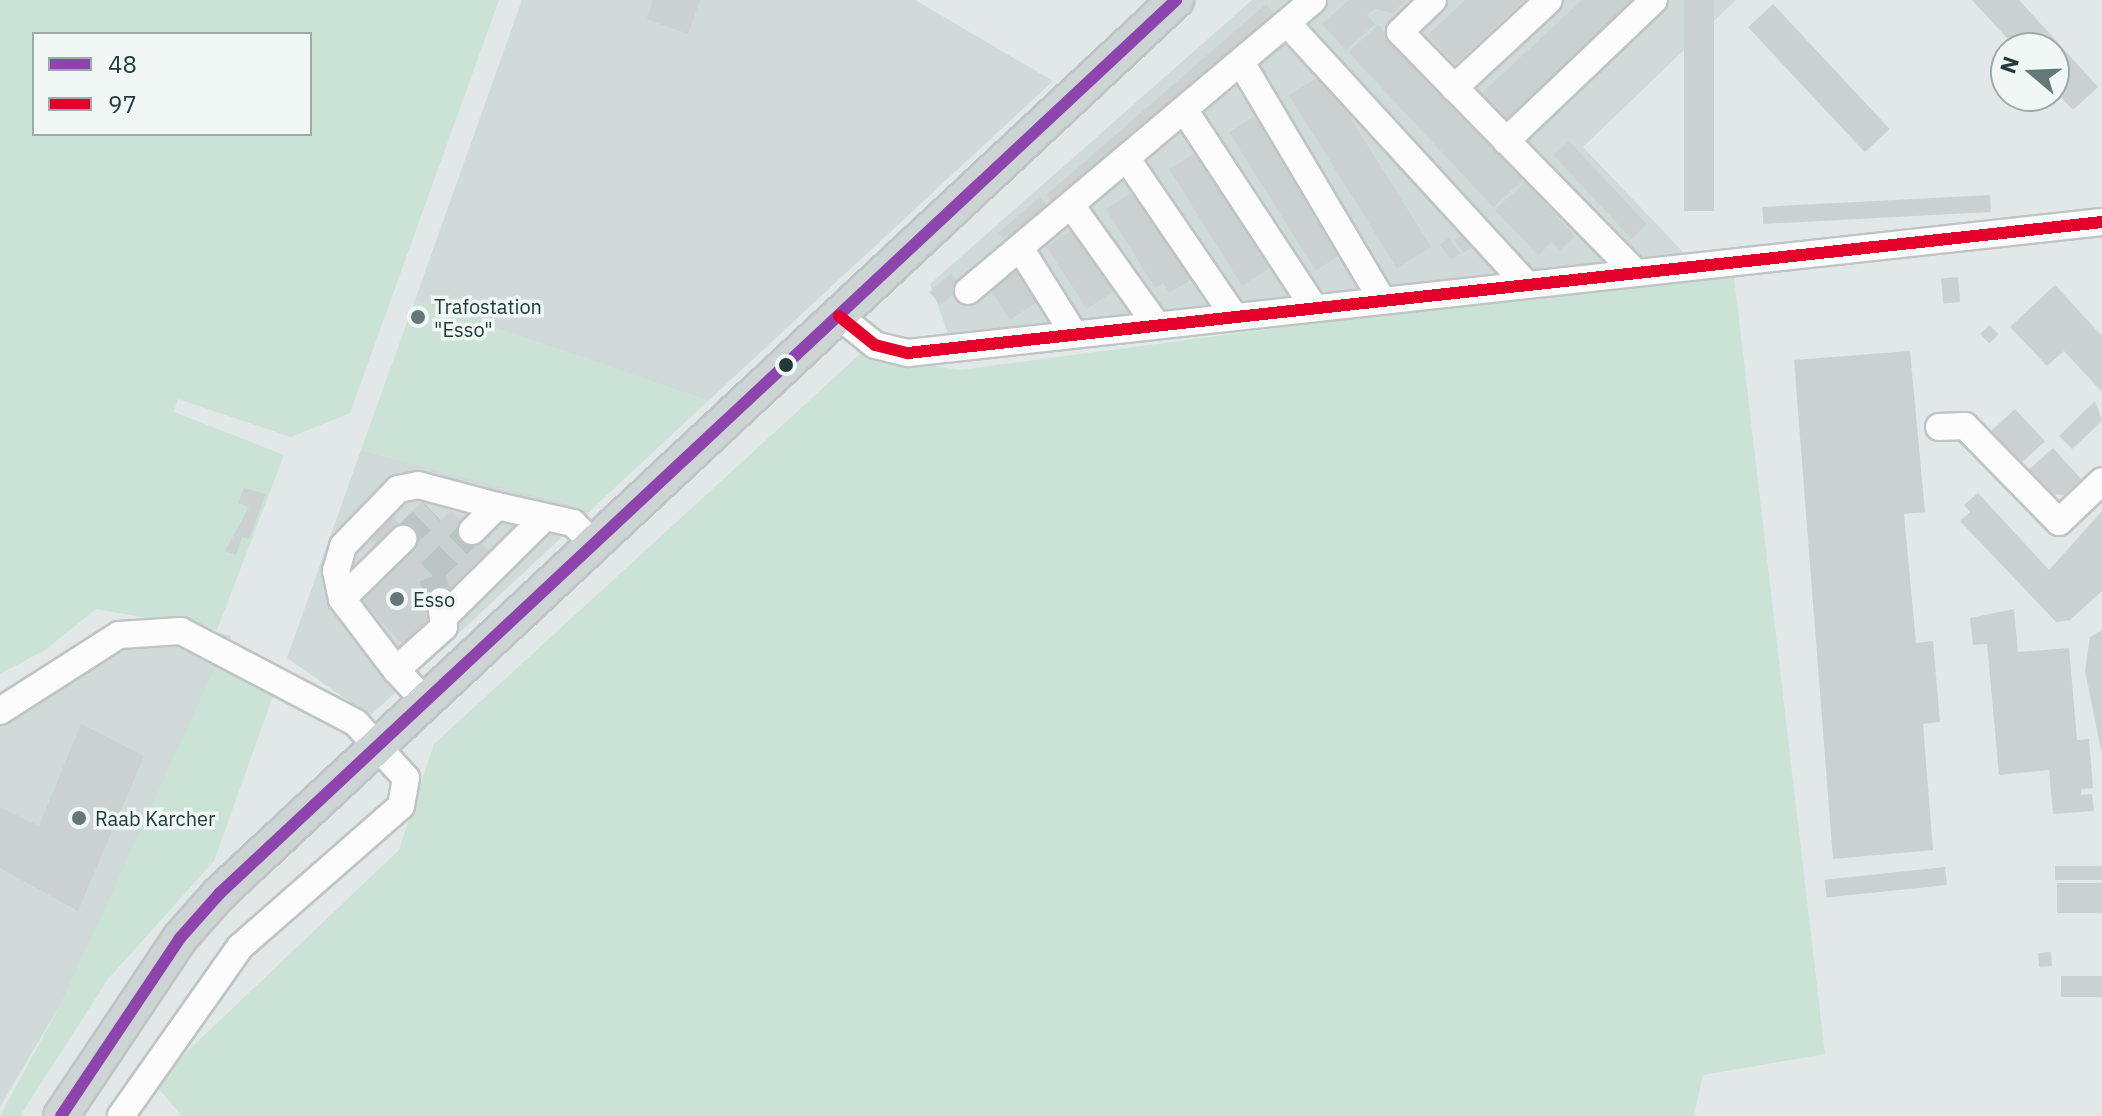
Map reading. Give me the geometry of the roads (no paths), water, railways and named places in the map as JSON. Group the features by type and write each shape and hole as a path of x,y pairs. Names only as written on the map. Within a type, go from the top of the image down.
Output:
{"main road":[{"path":"61,1116 180,938 378,745 1176,0"}],"street":[{"path":"968,291 1242,64 1313,0"},
{"path":"1433,0 1400,32 1633,270"},
{"path":"1454,88 1549,0"},
{"path":"1506,141 1654,0"},
{"path":"1287,23 1524,282"},
{"path":"1242,64 1381,298"},
{"path":"1185,111 1313,306"},
{"path":"1127,159 1234,316"},
{"path":"1071,205 1156,324"},
{"path":"839,316 875,345 908,353 1633,270 2102,222"},
{"path":"1020,248 1074,334"},
{"path":"1939,427 1965,426 2059,522 2102,481"},
{"path":"425,701 396,670 342,599 336,571 343,546 398,489 418,485 441,502 497,506 573,523 594,545"},
{"path":"472,531 497,506"},
{"path":"396,670 444,627 444,608 544,518"},
{"path":"342,599 403,539"},
{"path":"0,711 119,635 181,631 308,695 356,723 406,778 401,806 240,947 121,1116"}],"tunnel":[{"path":"403,539 432,511"},
{"path":"441,601 430,573 472,531"}],"place":[{"name":"Trafostation \"Esso\"","path":"418,317"},
{"name":"Esso","path":"397,599"},
{"name":"Raab Karcher","path":"79,818"}]}
